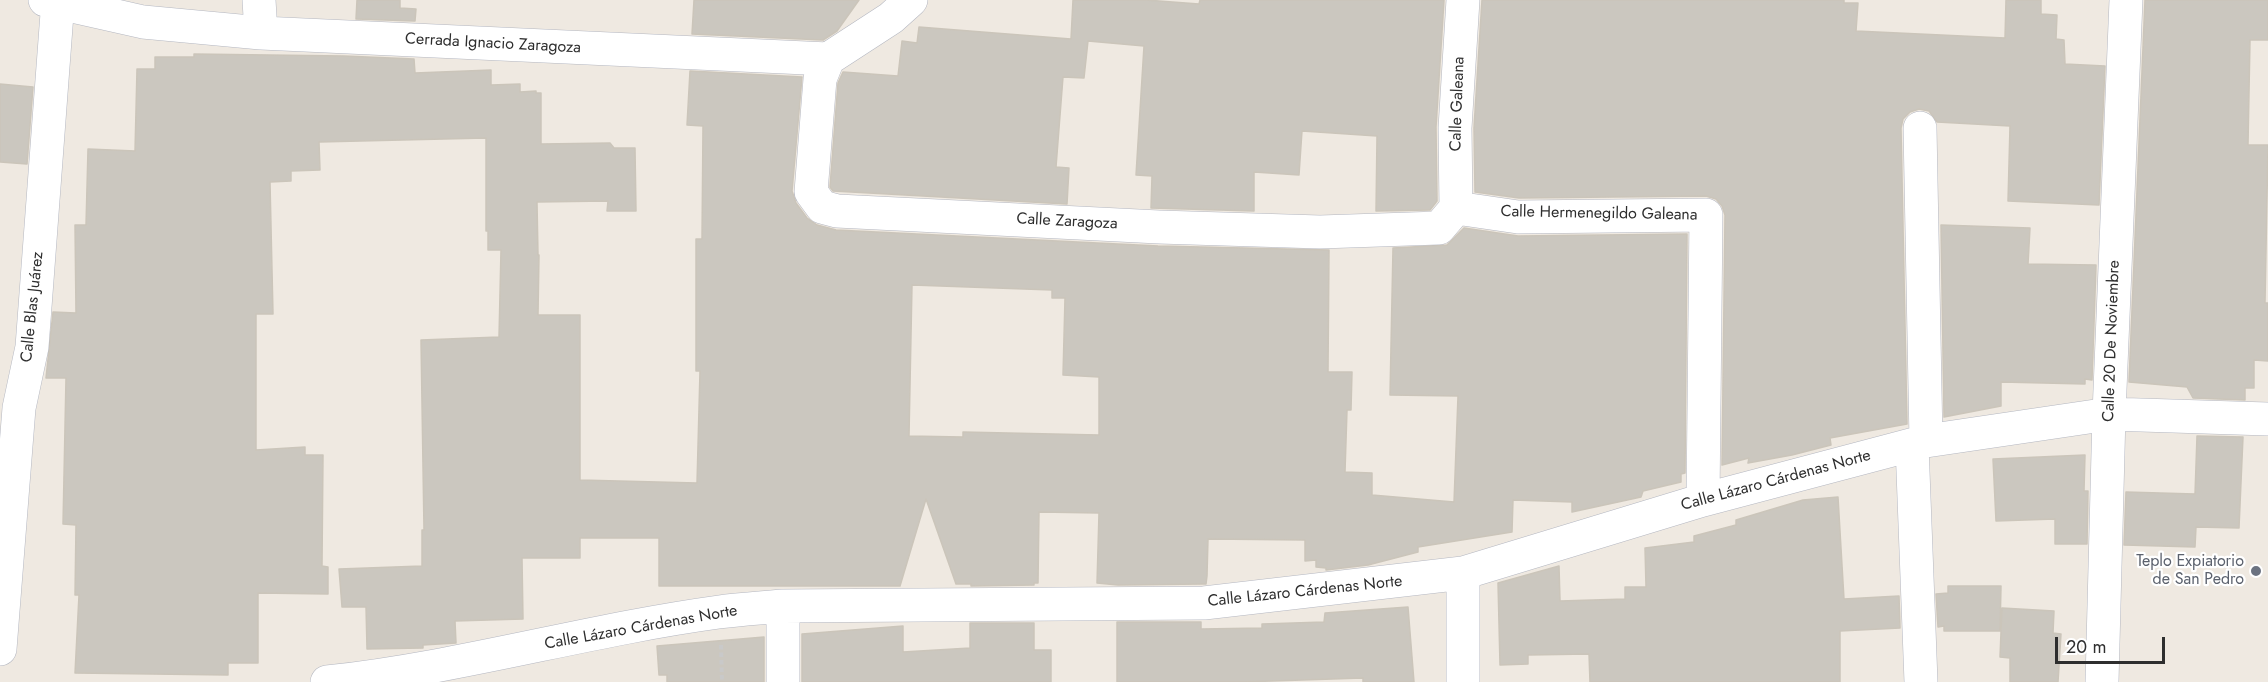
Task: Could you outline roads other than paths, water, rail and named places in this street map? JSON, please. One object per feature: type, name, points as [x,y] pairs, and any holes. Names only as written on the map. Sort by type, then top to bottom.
[{"type":"street","points":[[259,0],[261,33]]},
{"type":"street","points":[[828,59],[891,18],[911,0]]},
{"type":"street","name":"Calle Galeana","points":[[1455,208],[1455,128],[1463,0]]},
{"type":"street","name":"Calle 20 De Noviembre","points":[[2102,682],[2109,414],[2126,0]]},
{"type":"street","name":"Cerrada Ignacio Zaragoza","points":[[54,1],[143,22],[261,33],[828,59]]},
{"type":"street","name":"Calle Blas Juárez","points":[[1,629],[19,408],[32,347],[54,1]]},
{"type":"street","name":"Calle Zaragoza","points":[[828,59],[820,79],[811,192],[822,207],[837,211],[1159,227],[1320,232],[1439,228],[1455,208]]},
{"type":"street","points":[[1920,129],[1921,682]]},
{"type":"street","name":"Calle Hermenegildo Galeana","points":[[1455,208],[1518,217],[1706,215],[1703,500]]},
{"type":"street","name":"Calle Lázaro Cárdenas Norte","points":[[327,682],[490,657],[640,625],[720,612],[783,606],[1204,603],[1463,573],[1703,500],[1919,443],[2109,414],[2268,419]]},
{"type":"street","points":[[1463,573],[1463,682]]},
{"type":"street","points":[[783,606],[783,682]]},
{"type":"place","name":"Teplo Expiatorio de San Pedro","points":[[2256,571]]}]
